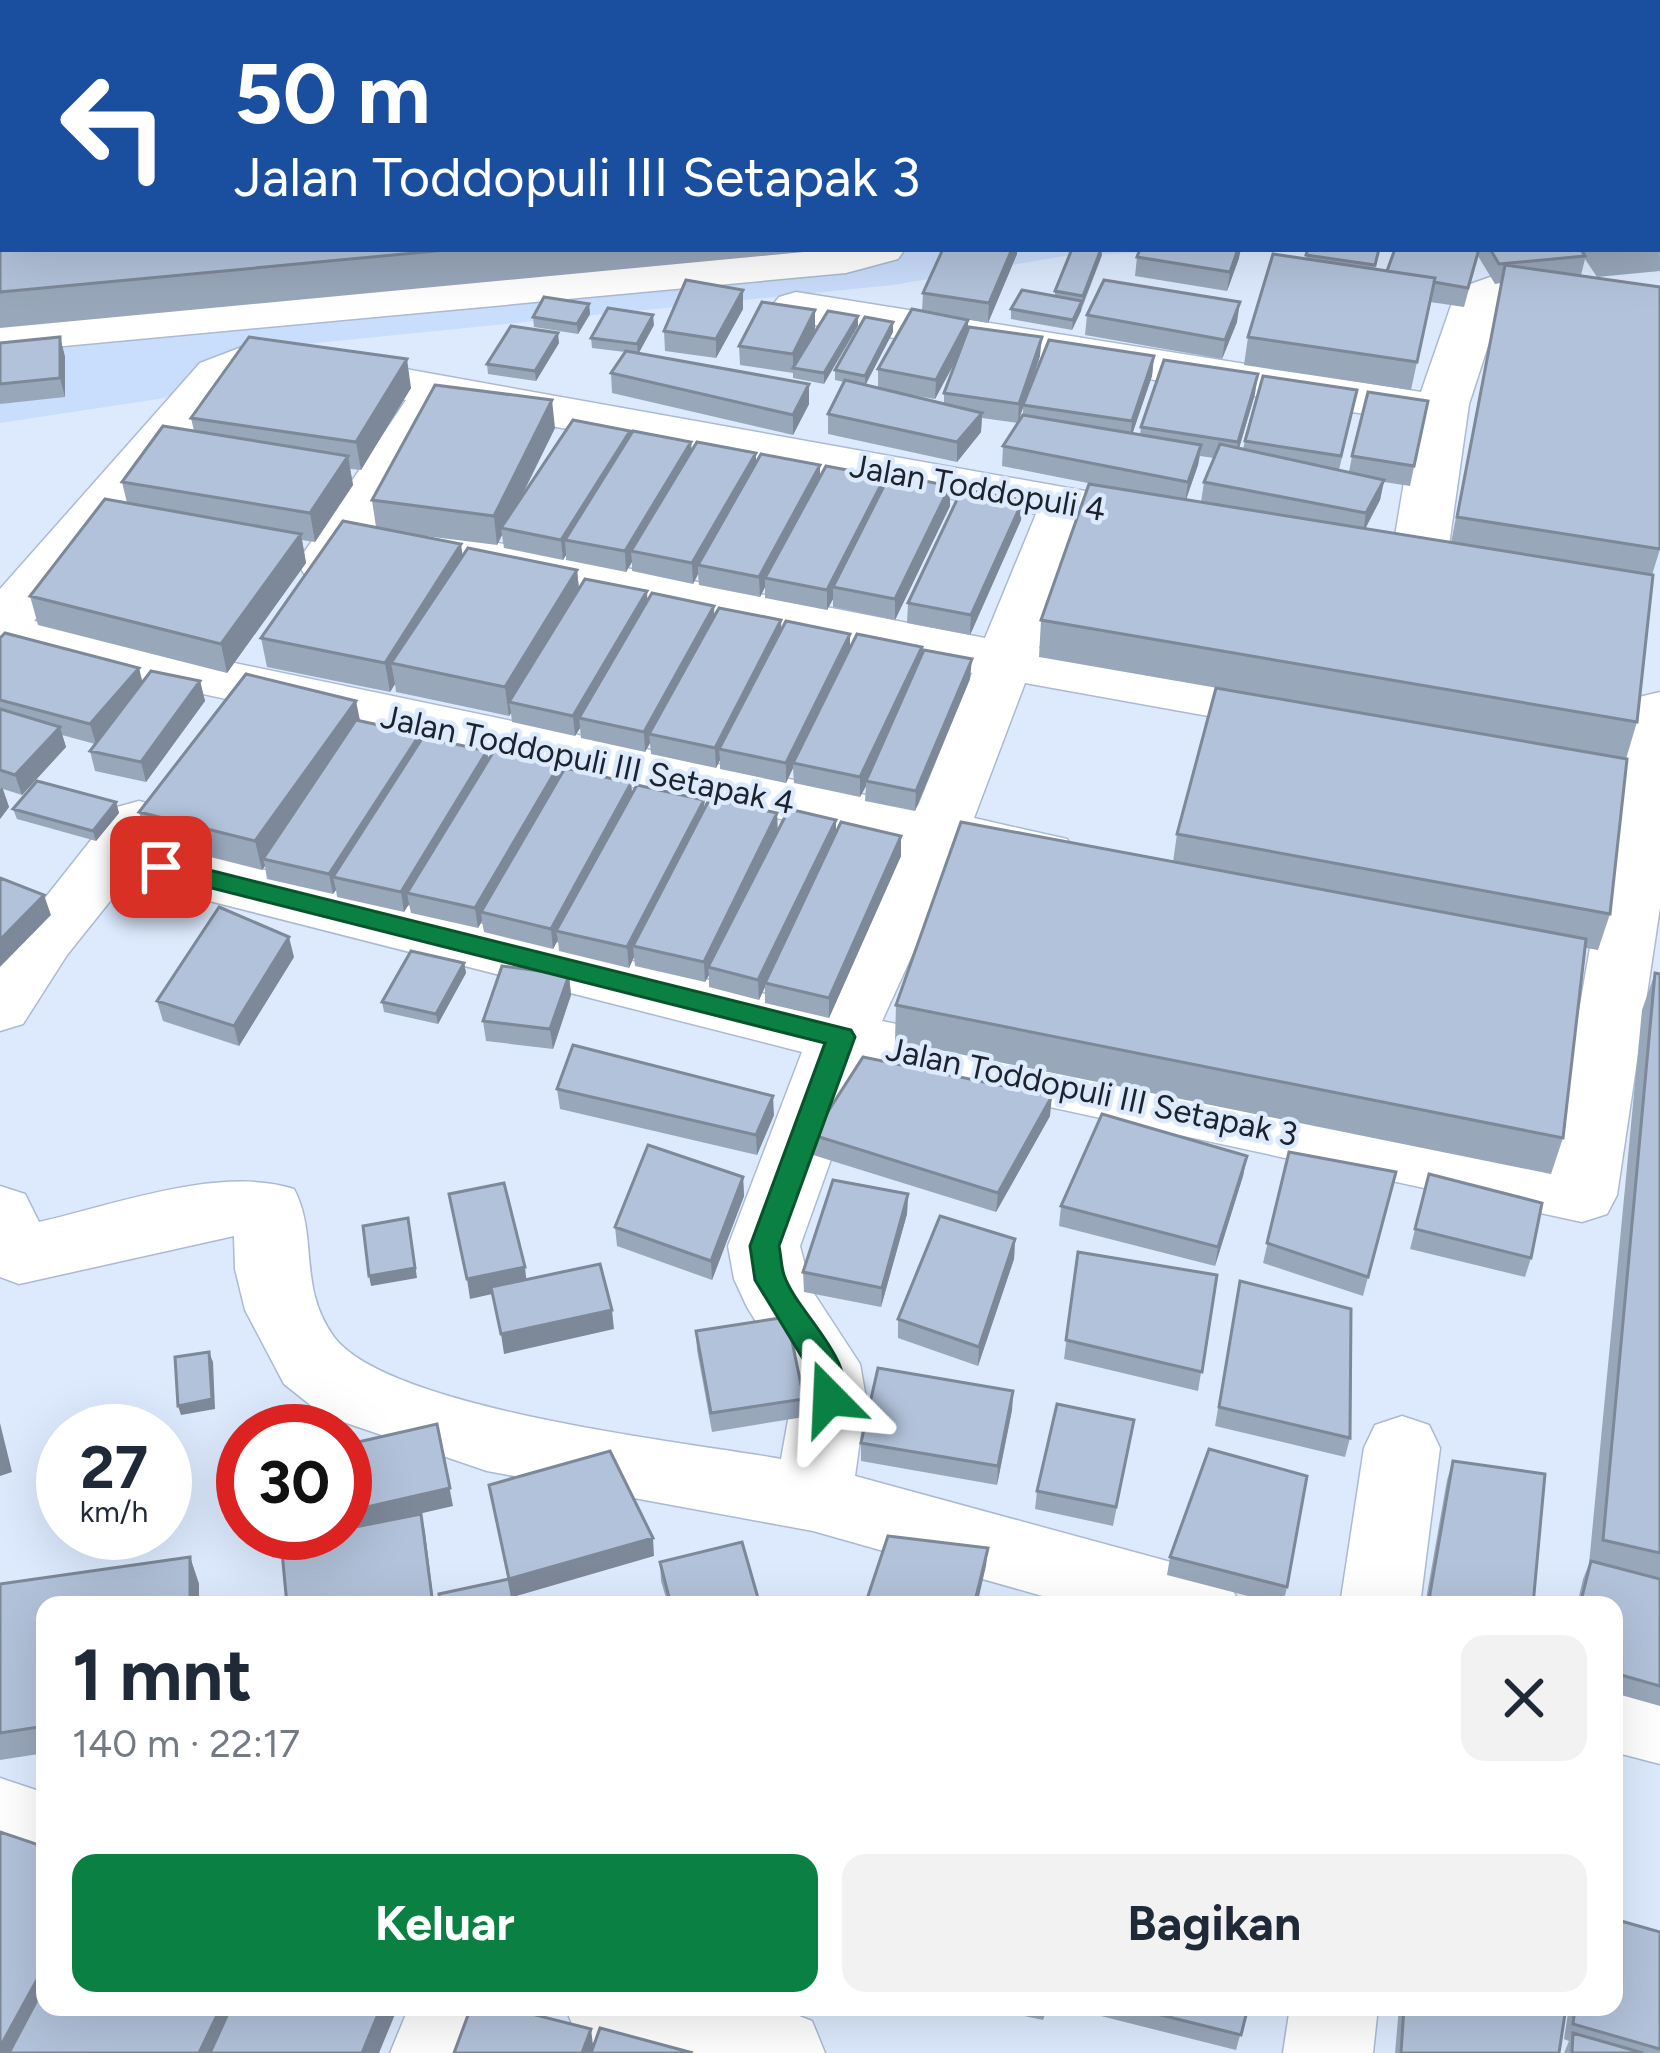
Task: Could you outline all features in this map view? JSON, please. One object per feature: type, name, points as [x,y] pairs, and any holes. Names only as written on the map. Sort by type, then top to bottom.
[{"type":"street","points":[[0,337],[846,259],[870,252]]},
{"type":"street","points":[[1568,296],[1660,283]]},
{"type":"street","points":[[1417,566],[1442,411],[1479,297],[1493,291],[1568,296],[1660,311]]},
{"type":"street","points":[[796,307],[1442,411]]},
{"type":"street","name":"Jalan Toddopuli 4","points":[[0,628],[218,374],[254,357],[1231,532]]},
{"type":"street","points":[[253,663],[348,530],[438,390]]},
{"type":"street","points":[[813,1498],[829,1398],[823,1364],[770,1280],[764,1246],[841,1037],[938,832],[1067,503]]},
{"type":"street","points":[[348,530],[1006,662],[1358,724]]},
{"type":"street","name":"Jalan Toddopuli III Setapak 4","points":[[0,628],[253,663],[938,832],[1096,865]]},
{"type":"street","points":[[1551,956],[1640,974],[1627,772],[1660,711]]},
{"type":"street","points":[[0,1007],[44,939],[116,855],[170,780]]},
{"type":"street","name":"Jalan Toddopuli III Setapak 3","points":[[116,855],[841,1037],[1582,1195],[1640,974]]},
{"type":"street","points":[[0,1214],[19,1255],[228,1208],[269,1209],[271,1269],[281,1310],[310,1362],[349,1393],[487,1439],[813,1498],[1167,1596]]},
{"type":"street","points":[[1381,1596],[1402,1448]]},
{"type":"street","points":[[1623,1716],[1660,1726]]},
{"type":"street","points":[[0,1818],[36,1830]]},
{"type":"street","points":[[435,2053],[449,2016]]},
{"type":"street","points":[[643,2016],[780,2053]]},
{"type":"street","points":[[1328,2053],[1333,2016]]},
{"type":"shaded area","points":[[0,252],[1154,252],[1064,256],[893,285],[246,350],[165,398],[0,423]]},
{"type":"building","points":[[0,252],[425,252],[0,292]]},
{"type":"building","points":[[942,252],[1011,252],[989,303],[923,293]]},
{"type":"building","points":[[1071,252],[1100,252],[1083,296],[1055,291]]},
{"type":"building","points":[[1139,252],[1237,252],[1230,272],[1137,257]]},
{"type":"building","points":[[1307,252],[1378,252],[1375,265]]},
{"type":"building","points":[[1394,252],[1478,252],[1468,288],[1387,271]]},
{"type":"building","points":[[1492,252],[1583,252],[1585,256],[1499,264]]},
{"type":"building","points":[[1273,254],[1435,278],[1417,362],[1248,337]]},
{"type":"building","points":[[1505,265],[1660,287],[1660,549],[1457,517]]},
{"type":"building","points":[[686,280],[743,290],[716,339],[664,331]]},
{"type":"building","points":[[1104,280],[1240,302],[1225,340],[1087,315]]},
{"type":"building","points":[[1022,290],[1082,301],[1073,320],[1011,309]]},
{"type":"building","points":[[544,297],[589,304],[577,324],[533,317]]},
{"type":"building","points":[[762,302],[815,310],[793,354],[739,346]]},
{"type":"building","points":[[608,308],[653,315],[637,344],[591,338]]},
{"type":"building","points":[[912,309],[968,320],[936,380],[878,369]]},
{"type":"building","points":[[828,311],[858,316],[824,373],[793,368]]},
{"type":"building","points":[[865,317],[893,322],[865,376],[835,370]]},
{"type":"building","points":[[511,326],[558,333],[535,371],[487,364]]},
{"type":"building","points":[[969,327],[1042,337],[1019,404],[944,393]]},
{"type":"building","points":[[60,337],[60,378],[0,384],[0,343]]},
{"type":"building","points":[[249,337],[407,359],[356,442],[191,418]]},
{"type":"building","points":[[1049,340],[1154,356],[1132,421],[1023,405]]},
{"type":"building","points":[[626,351],[809,384],[793,415],[611,373]]},
{"type":"building","points":[[1164,360],[1258,374],[1238,442],[1141,427]]},
{"type":"building","points":[[1263,376],[1357,390],[1341,456],[1245,441]]},
{"type":"building","points":[[845,380],[982,413],[957,442],[828,414]]},
{"type":"building","points":[[435,385],[552,400],[494,516],[372,500]]},
{"type":"building","points":[[1368,392],[1428,401],[1414,466],[1352,456]]},
{"type":"building","points":[[1023,415],[1201,445],[1188,482],[1003,446]]},
{"type":"building","points":[[573,420],[630,431],[561,540],[501,528]]},
{"type":"building","points":[[163,426],[348,456],[310,513],[122,482]]},
{"type":"building","points":[[633,431],[691,442],[625,551],[565,540]]},
{"type":"building","points":[[697,442],[756,453],[692,563],[631,551]]},
{"type":"building","points":[[1220,444],[1384,480],[1366,513],[1204,482]]},
{"type":"building","points":[[761,454],[820,465],[759,577],[698,565]]},
{"type":"building","points":[[826,466],[885,477],[827,590],[765,578]]},
{"type":"building","points":[[890,474],[950,486],[895,599],[833,587]]},
{"type":"building","points":[[1089,484],[1653,575],[1637,722],[1041,620]]},
{"type":"building","points":[[962,489],[1023,500],[971,615],[908,603]]},
{"type":"building","points":[[105,499],[301,534],[221,644],[30,596]]},
{"type":"building","points":[[343,521],[461,544],[385,663],[261,638]]},
{"type":"building","points":[[468,548],[577,570],[505,687],[391,663]]},
{"type":"building","points":[[585,579],[647,591],[573,716],[509,702]]},
{"type":"building","points":[[652,593],[714,606],[644,732],[579,718]]},
{"type":"building","points":[[719,608],[781,620],[715,748],[649,734]]},
{"type":"building","points":[[786,621],[850,634],[786,763],[719,749]]},
{"type":"building","points":[[5,633],[139,668],[90,724],[0,700],[0,638]]},
{"type":"building","points":[[857,634],[922,647],[860,777],[793,763]]},
{"type":"building","points":[[924,650],[972,659],[916,791],[866,781]]},
{"type":"building","points":[[151,671],[200,681],[141,762],[90,751]]},
{"type":"building","points":[[246,674],[356,701],[255,841],[139,812]]},
{"type":"building","points":[[1216,688],[1627,759],[1610,914],[1177,834]]},
{"type":"building","points":[[0,709],[60,727],[15,775],[0,770]]},
{"type":"building","points":[[356,720],[420,734],[329,874],[263,859]]},
{"type":"building","points":[[423,737],[487,751],[401,892],[333,877]]},
{"type":"building","points":[[494,751],[559,765],[475,908],[407,893]]},
{"type":"building","points":[[565,768],[631,783],[551,929],[481,912]]},
{"type":"building","points":[[37,781],[116,802],[93,831],[13,809]]},
{"type":"building","points":[[637,785],[704,800],[627,947],[556,931]]},
{"type":"building","points":[[710,798],[777,813],[704,962],[633,946]]},
{"type":"building","points":[[789,809],[836,820],[758,980],[708,967]]},
{"type":"building","points":[[841,822],[901,836],[829,998],[765,983]]},
{"type":"building","points":[[961,822],[1586,939],[1563,1138],[896,1005]]},
{"type":"building","points":[[0,878],[44,895],[0,940]]},
{"type":"building","points":[[219,907],[289,937],[234,1026],[157,1001]]},
{"type":"building","points":[[411,951],[464,963],[436,1014],[382,1002]]},
{"type":"building","points":[[502,966],[569,975],[550,1029],[483,1021]]},
{"type":"building","points":[[1655,973],[1660,974],[1660,1553],[1603,1540]]},
{"type":"building","points":[[573,1045],[773,1096],[756,1135],[557,1089]]},
{"type":"building","points":[[863,1057],[1052,1096],[998,1193],[813,1135]]},
{"type":"building","points":[[1102,1114],[1247,1156],[1218,1247],[1061,1206]]},
{"type":"building","points":[[648,1145],[743,1177],[711,1261],[615,1227]]},
{"type":"building","points":[[1289,1152],[1396,1172],[1368,1277],[1267,1243]]},
{"type":"building","points":[[1429,1174],[1542,1203],[1531,1258],[1415,1229]]},
{"type":"building","points":[[833,1180],[908,1194],[882,1288],[803,1272]]},
{"type":"building","points":[[504,1183],[525,1267],[467,1279],[449,1194]]},
{"type":"building","points":[[940,1216],[1015,1239],[979,1347],[898,1319]]},
{"type":"building","points":[[408,1218],[415,1268],[369,1276],[363,1226]]},
{"type":"building","points":[[1078,1252],[1217,1275],[1202,1372],[1066,1340]]},
{"type":"building","points":[[600,1264],[612,1310],[501,1334],[491,1287]]},
{"type":"building","points":[[1240,1281],[1351,1309],[1350,1438],[1219,1407]]},
{"type":"building","points":[[787,1317],[804,1399],[711,1413],[696,1331]]},
{"type":"building","points":[[209,1352],[212,1399],[178,1404],[175,1357]]},
{"type":"building","points":[[878,1368],[1013,1391],[998,1466],[861,1443]]},
{"type":"building","points":[[1057,1404],[1134,1420],[1116,1507],[1037,1491]]},
{"type":"building","points":[[437,1424],[450,1488],[372,1506],[372,1439]]},
{"type":"building","points":[[1209,1449],[1307,1476],[1287,1587],[1170,1557]]},
{"type":"building","points":[[610,1451],[653,1538],[509,1579],[489,1485]]},
{"type":"building","points":[[1453,1461],[1545,1474],[1534,1596],[1430,1596]]},
{"type":"building","points":[[421,1514],[432,1596],[286,1596],[283,1560],[372,1560],[372,1524]]},
{"type":"building","points":[[888,1536],[988,1548],[976,1596],[868,1596]]},
{"type":"building","points":[[742,1542],[757,1596],[669,1596],[660,1562]]},
{"type":"building","points":[[190,1560],[190,1596],[36,1596],[36,1727],[0,1733],[0,1584]]},
{"type":"building","points":[[1591,1561],[1660,1579],[1660,1686],[1623,1676],[1623,1596],[1582,1596]]},
{"type":"building","points":[[509,1579],[512,1596],[439,1596]]},
{"type":"building","points":[[0,1832],[36,1844],[36,1981],[0,2047]]},
{"type":"building","points":[[1623,1922],[1660,1932],[1660,2049],[1573,2024],[1574,2016],[1623,2016]]},
{"type":"building","points":[[36,2002],[36,2016],[217,2016],[199,2053],[9,2053]]},
{"type":"building","points":[[227,2016],[377,2016],[362,2053],[210,2053]]},
{"type":"building","points":[[468,2016],[540,2016],[591,2029],[582,2053],[454,2053]]},
{"type":"building","points":[[1165,2016],[1246,2016],[1241,2035]]},
{"type":"building","points":[[1403,2016],[1565,2016],[1559,2053],[1401,2053]]},
{"type":"building","points":[[600,2028],[693,2053],[591,2053]]},
{"type":"building","points":[[1573,2033],[1643,2053],[1572,2053]]},
{"type":"route","points":[[161,867],[841,1037],[764,1246],[770,1280],[783,1307],[823,1364],[829,1398]]}]
